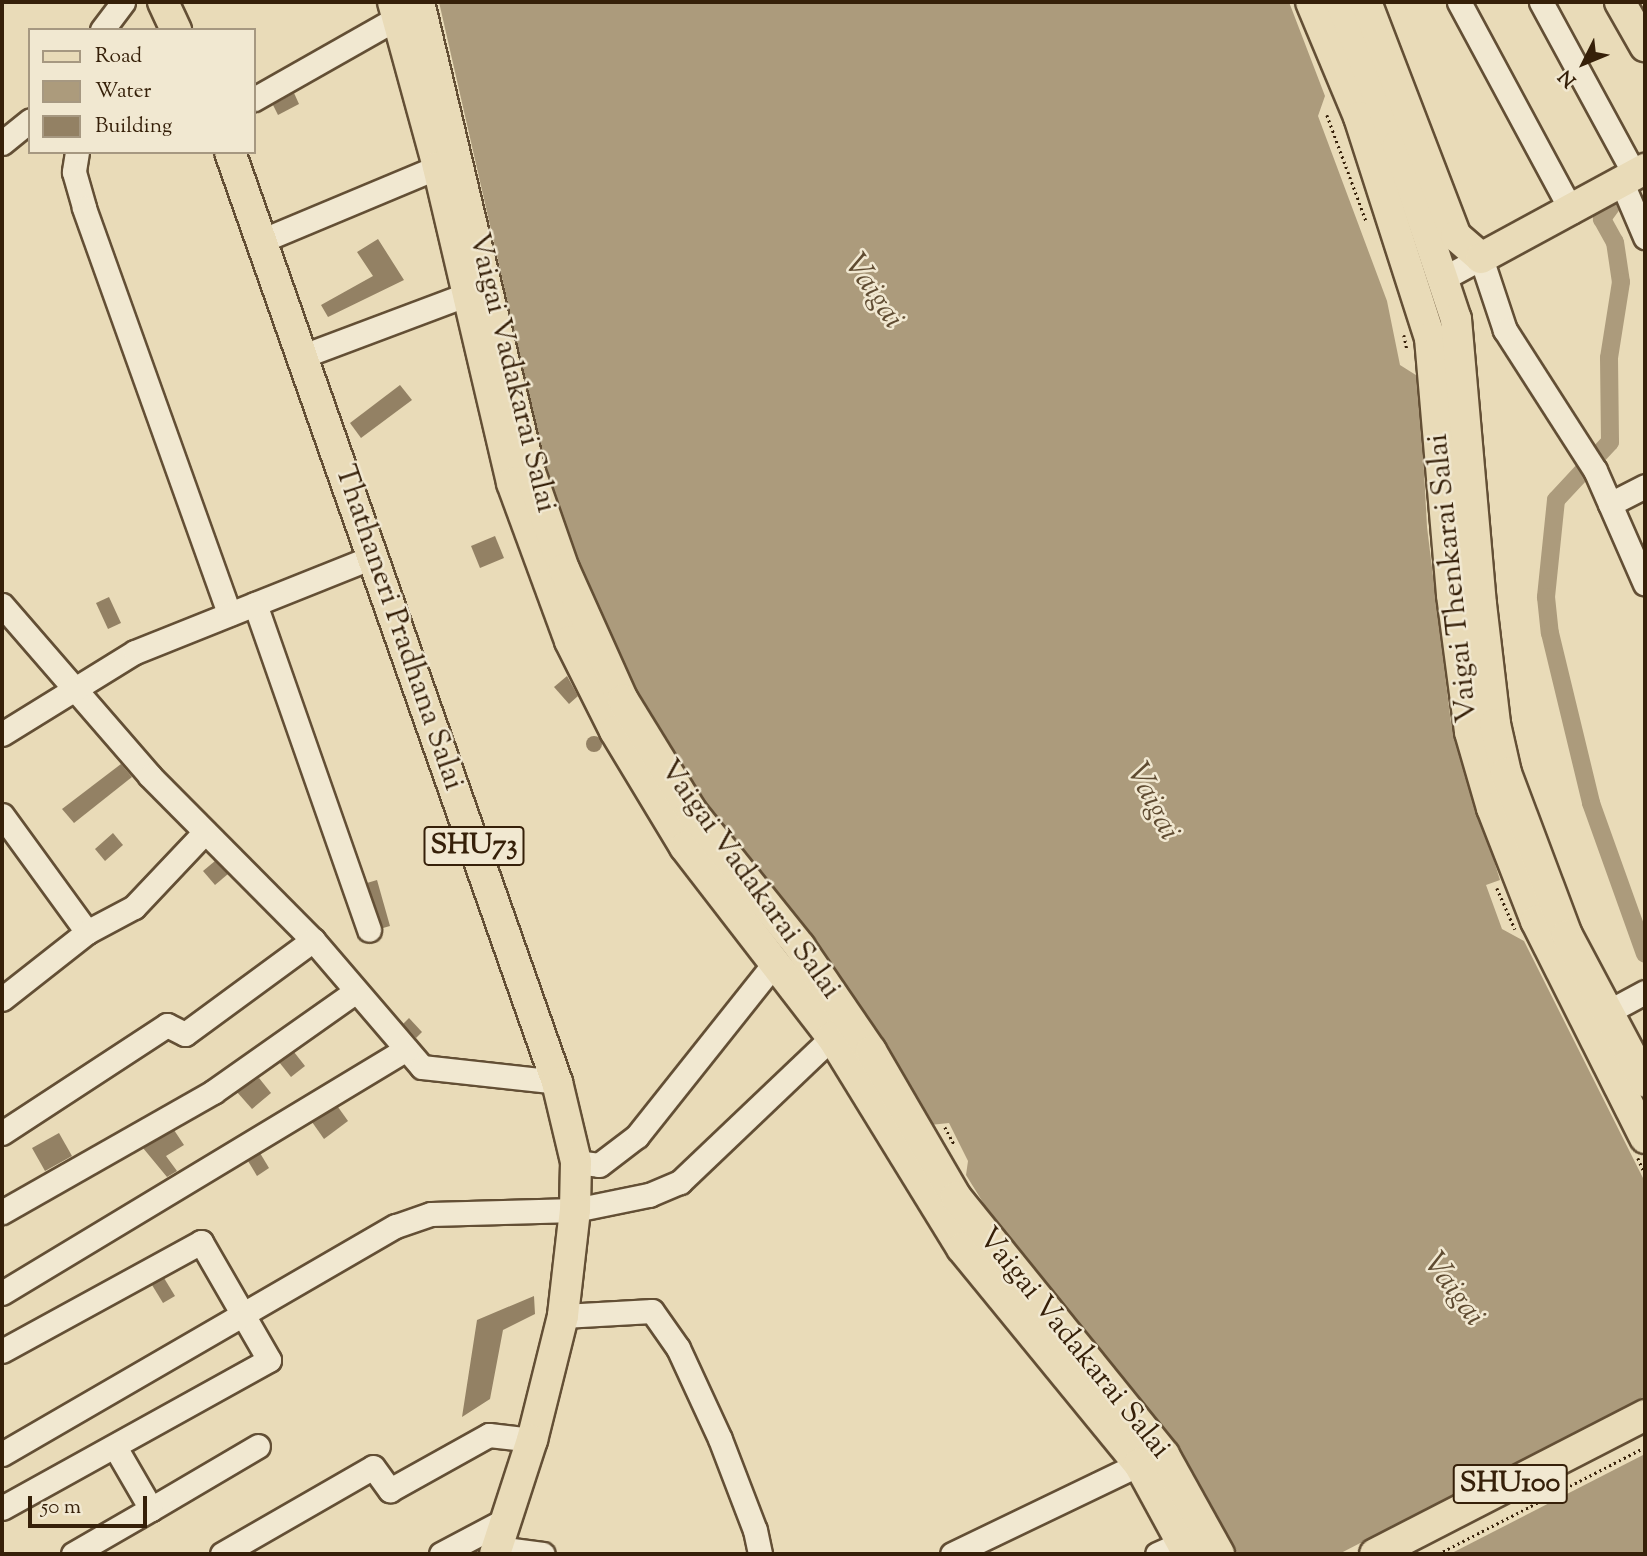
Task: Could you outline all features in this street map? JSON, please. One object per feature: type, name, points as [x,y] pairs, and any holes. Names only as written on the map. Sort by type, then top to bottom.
[{"type":"main road","points":[[163,2],[175,28]]},
{"type":"main road","name":"Vaigai Thenkarai Salai","points":[[1311,2],[1359,117],[1430,338],[1452,595],[1471,732],[1492,808],[1536,921],[1645,1139]]},
{"type":"main road","name":"Vaigai Thenkarai Salai","points":[[1341,2],[1398,145],[1456,319],[1468,419],[1472,518],[1494,724],[1506,773],[1567,935],[1606,1013],[1645,1082]]},
{"type":"main road","points":[[1366,2],[1455,236],[1481,258],[1631,182]]},
{"type":"main road","points":[[1620,2],[1645,46]]},
{"type":"main road","points":[[1638,2],[1645,14]]},
{"type":"main road","name":"Vaigai Vadakarai Salai","points":[[403,7],[512,483],[570,641],[615,731],[685,847],[735,916],[776,961],[832,1037],[914,1177],[962,1248],[1139,1464],[1176,1550]]},
{"type":"main road","name":"Vaigai Vadakarai Salai","points":[[403,7],[531,475],[564,569],[623,700],[692,812],[800,947],[872,1051],[956,1197],[1164,1455],[1219,1554]]},
{"type":"main road","name":"Thathaneri Pradhana Salai","points":[[231,154],[558,1082],[576,1162],[575,1210],[563,1316],[532,1440],[509,1518],[496,1551]]},
{"type":"main road","name":"SHU100","points":[[1375,1554],[1645,1415]]},
{"type":"main road","name":"SHU100","points":[[1419,1554],[1645,1437]]},
{"type":"street","points":[[104,28],[123,2]]},
{"type":"street","points":[[1459,2],[1572,212]]},
{"type":"street","points":[[1541,2],[1631,182],[1645,237]]},
{"type":"street","points":[[256,98],[403,7]]},
{"type":"street","points":[[2,143],[28,122]]},
{"type":"street","points":[[77,154],[74,172],[84,208],[229,614]]},
{"type":"street","points":[[261,241],[438,167]]},
{"type":"street","points":[[1442,279],[1481,258],[1505,330],[1589,462],[1645,584]]},
{"type":"street","points":[[303,356],[468,294]]},
{"type":"street","points":[[1610,504],[1645,486]]},
{"type":"street","points":[[2,734],[135,652],[373,557]]},
{"type":"street","points":[[2,587],[7,613],[73,689],[205,832],[313,940],[422,1066],[558,1082]]},
{"type":"street","points":[[256,604],[369,930]]},
{"type":"street","points":[[2,815],[87,932]]},
{"type":"street","points":[[2,999],[87,932],[134,907],[205,832]]},
{"type":"street","points":[[2,1133],[167,1025],[185,1034],[313,940]]},
{"type":"street","points":[[576,1162],[599,1165],[617,1155],[637,1136],[776,961]]},
{"type":"street","points":[[2,1212],[214,1092],[356,991]]},
{"type":"street","points":[[1606,1013],[1645,992]]},
{"type":"street","points":[[2,1454],[247,1316],[396,1226],[431,1214],[575,1210],[649,1195],[680,1182],[832,1037]]},
{"type":"street","points":[[2,1293],[406,1049]]},
{"type":"street","points":[[2,1351],[201,1242],[247,1316],[269,1360],[2,1508]]},
{"type":"street","points":[[563,1316],[652,1311],[678,1348],[720,1439],[755,1530],[760,1554]]},
{"type":"street","points":[[222,1554],[373,1467],[390,1490],[489,1435],[532,1440]]},
{"type":"street","points":[[73,1554],[258,1446]]},
{"type":"street","points":[[116,1447],[151,1509]]},
{"type":"street","points":[[952,1554],[1139,1464]]},
{"type":"street","points":[[441,1554],[509,1518]]},
{"type":"street","points":[[496,1551],[543,1554]]},
{"type":"path","points":[[1327,115],[1370,229]]},
{"type":"path","points":[[1403,333],[1409,359]]},
{"type":"path","points":[[1438,1554],[1645,1447]]},
{"type":"water","name":"Vaigai","points":[[439,2],[1289,2],[1325,96],[1318,116],[1387,301],[1400,365],[1419,377],[1427,527],[1451,723],[1500,880],[1486,885],[1502,929],[1524,941],[1645,1182],[1645,1554],[1233,1554],[997,1225],[966,1175],[968,1161],[949,1123],[930,1125],[893,1057],[812,942],[706,808],[629,683],[575,559],[548,479]]},
{"type":"pier","points":[[1645,1396],[1645,1454],[1450,1554],[1339,1554]]},
{"type":"building","points":[[294,93],[299,104],[278,115],[273,105]]},
{"type":"building","points":[[378,239],[404,280],[328,317],[321,305],[373,276],[357,252]]},
{"type":"building","points":[[400,385],[412,400],[361,438],[350,423]]},
{"type":"building","points":[[495,536],[504,558],[480,568],[471,546]]},
{"type":"building","points":[[109,597],[121,623],[108,629],[96,603]]},
{"type":"building","points":[[567,676],[578,696],[569,704],[554,687]]},
{"type":"building","points":[[594,736],[602,744],[594,752],[586,744]]},
{"type":"building","points":[[121,764],[132,777],[74,823],[62,809]]},
{"type":"building","points":[[113,833],[123,845],[105,861],[95,849]]},
{"type":"building","points":[[215,861],[228,874],[215,885],[203,871]]},
{"type":"building","points":[[377,880],[390,926],[383,928],[367,883]]},
{"type":"building","points":[[409,1018],[422,1032],[416,1038],[403,1024]]},
{"type":"building","points":[[294,1052],[305,1066],[291,1077],[279,1062]]},
{"type":"building","points":[[259,1078],[271,1093],[252,1109],[237,1092]]},
{"type":"building","points":[[338,1107],[348,1121],[324,1139],[312,1122]]},
{"type":"building","points":[[174,1130],[184,1145],[166,1156],[177,1171],[167,1177],[143,1148]]},
{"type":"building","points":[[59,1133],[72,1156],[45,1171],[32,1148]]},
{"type":"building","points":[[260,1153],[269,1168],[257,1176],[248,1161]]},
{"type":"building","points":[[164,1278],[175,1296],[163,1303],[152,1285]]},
{"type":"building","points":[[534,1296],[535,1314],[503,1330],[490,1399],[462,1417],[477,1320]]},
{"type":"waterway","points":[[1630,189],[1620,194],[1602,219],[1615,242],[1621,282],[1609,358],[1610,442],[1556,500],[1546,597],[1550,633],[1591,803],[1645,954]]}]
